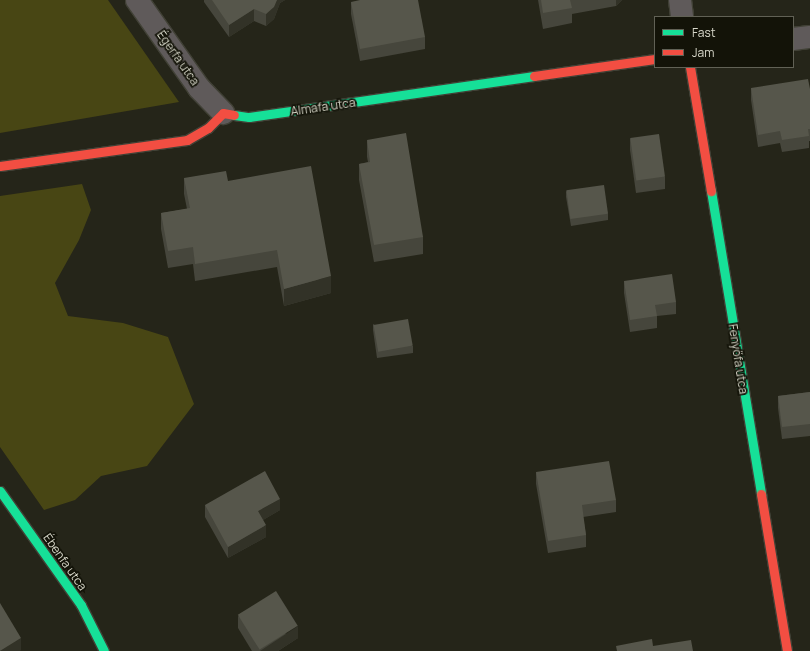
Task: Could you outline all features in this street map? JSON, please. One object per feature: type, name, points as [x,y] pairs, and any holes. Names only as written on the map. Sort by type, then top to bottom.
[{"type":"street","name":"Égerfa utca","points":[[137,0],[199,88],[223,113]]},
{"type":"street","points":[[680,0],[682,16]]},
{"type":"street","points":[[794,39],[810,37]]},
{"type":"street","name":"Almafa utca","points":[[223,113],[249,117],[654,59]]},
{"type":"street","name":"Fenyőfa utca","points":[[690,68],[786,651]]},
{"type":"street","points":[[0,166],[187,140],[208,128],[223,113]]},
{"type":"street","name":"Ébenfa utca","points":[[0,491],[81,605],[104,651]]},
{"type":"shaded area","points":[[0,0],[108,0],[179,102],[0,133]]},
{"type":"shaded area","points":[[82,184],[91,210],[79,240],[55,283],[68,316],[123,323],[168,337],[194,404],[147,466],[101,476],[75,500],[44,510],[0,447],[0,196]]},
{"type":"building","points":[[212,0],[277,0],[274,7],[266,14],[254,9],[229,25]]},
{"type":"building","points":[[360,0],[418,0],[425,37],[360,49],[351,2]]},
{"type":"building","points":[[541,0],[570,0],[572,8],[543,13]]},
{"type":"building","points":[[808,79],[810,89],[809,136],[782,140],[780,131],[758,135],[751,88]]},
{"type":"building","points":[[406,133],[423,237],[374,245],[359,164],[370,162],[367,140]]},
{"type":"building","points":[[659,134],[665,177],[636,181],[630,138]]},
{"type":"building","points":[[311,166],[331,276],[284,289],[277,250],[195,264],[193,247],[168,251],[161,213],[190,208],[184,178],[226,171],[228,181]]},
{"type":"building","points":[[604,185],[608,214],[570,219],[566,190]]},
{"type":"building","points":[[672,274],[676,302],[655,305],[657,316],[630,320],[624,281]]},
{"type":"building","points":[[408,319],[413,346],[378,352],[374,325]]},
{"type":"building","points":[[810,392],[810,424],[782,427],[778,396]]},
{"type":"building","points":[[609,461],[616,500],[582,505],[586,535],[548,541],[536,472]]},
{"type":"building","points":[[265,471],[280,499],[258,511],[266,525],[228,547],[205,505]]},
{"type":"building","points":[[276,591],[298,626],[260,650],[238,615]]},
{"type":"building","points":[[0,603],[21,638],[0,651]]},
{"type":"building","points":[[652,639],[653,646],[691,640],[693,651],[617,651],[616,646]]},
{"type":"traffic: fast","points":[[234,115],[249,117],[534,76]]},
{"type":"traffic: fast","points":[[711,191],[761,494]]},
{"type":"traffic: fast","points":[[0,491],[81,605],[104,651]]},
{"type":"traffic: jam","points":[[534,76],[654,59]]},
{"type":"traffic: jam","points":[[690,68],[711,191]]},
{"type":"traffic: jam","points":[[0,166],[187,140],[208,128],[223,113],[234,115]]},
{"type":"traffic: jam","points":[[761,494],[787,651]]}]
